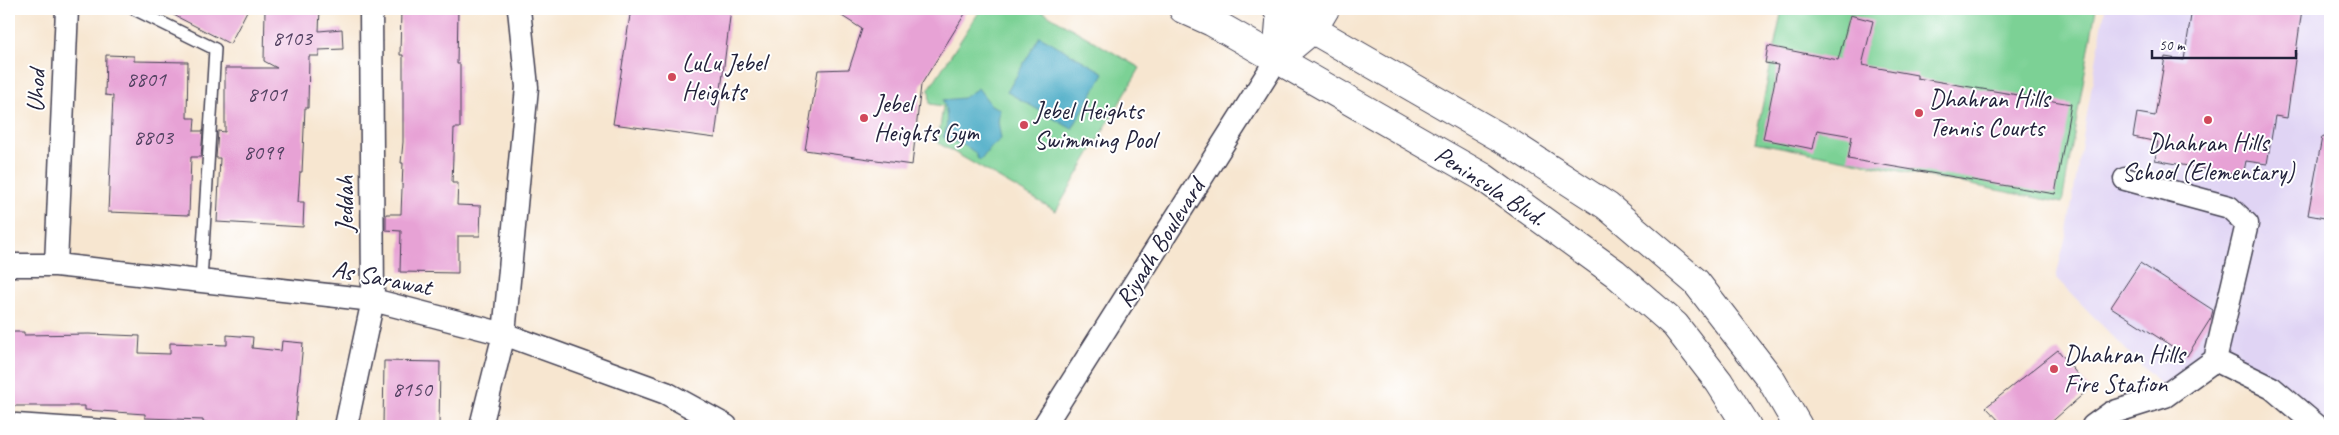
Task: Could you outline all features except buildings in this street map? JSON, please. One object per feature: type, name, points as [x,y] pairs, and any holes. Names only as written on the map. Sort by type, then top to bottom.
[{"type":"main road","name":"Peninsula Blvd.","points":[[1183,9],[1212,22],[1483,177],[1615,272],[1675,325],[1719,382],[1747,426]]},
{"type":"main road","name":"Peninsula Blvd.","points":[[1279,9],[1319,19],[1607,206],[1696,282],[1770,378],[1798,426]]},
{"type":"main road","name":"Riyadh Boulevard","points":[[1277,59],[1279,9]]},
{"type":"main road","name":"Riyadh Boulevard","points":[[1277,59],[1319,19]]},
{"type":"street","name":"Uhod","points":[[56,265],[67,9]]},
{"type":"street","name":"Jeddah","points":[[346,426],[373,300],[371,9]]},
{"type":"street","points":[[481,426],[504,334],[527,88],[519,9]]},
{"type":"street","name":"Riyadh Boulevard","points":[[1044,426],[1277,59]]},
{"type":"street","points":[[2093,426],[2111,413],[2166,396],[2215,360],[2247,224],[2229,207],[2125,179]]},
{"type":"street","name":"As Sarawat","points":[[9,265],[56,265],[373,300],[504,334],[666,393],[726,426]]},
{"type":"street","points":[[2215,360],[2272,388],[2317,426]]},
{"type":"lane","points":[[134,9],[215,49],[201,281]]},
{"type":"lane","points":[[9,419],[113,426]]},
{"type":"shaded area","name":"Dhahran Hills School (Elementary)","points":[[2105,9],[2330,9],[2330,426],[2313,426],[2224,364],[2172,397],[2056,278],[2067,231]]},
{"type":"green space","name":"Jebel Heights Swimming Pool","points":[[981,9],[1038,9],[1140,68],[1056,211],[938,143],[943,106],[930,104],[929,89]]},
{"type":"green space","name":"Dhahran Hills Tennis Courts","points":[[1782,9],[2096,9],[2062,203],[1755,142]]},
{"type":"water","name":"Jebel Heights Swimming Pool","points":[[1040,36],[1104,73],[1072,129],[1007,92]]},
{"type":"water","points":[[978,88],[991,105],[1000,109],[998,122],[1001,139],[990,148],[981,160],[968,147],[943,137],[947,119],[943,100],[963,98]]},
{"type":"place","name":"LuLu Jebel Heights","points":[[672,77]]},
{"type":"place","name":"Dhahran Hills Tennis Courts","points":[[1919,113]]},
{"type":"place","name":"Jebel Heights Gym","points":[[864,118]]},
{"type":"place","name":"Dhahran Hills School (Elementary)","points":[[2208,120]]},
{"type":"place","name":"Jebel Heights Swimming Pool","points":[[1024,125]]},
{"type":"place","name":"Dhahran Hills Fire Station","points":[[2054,369]]}]
